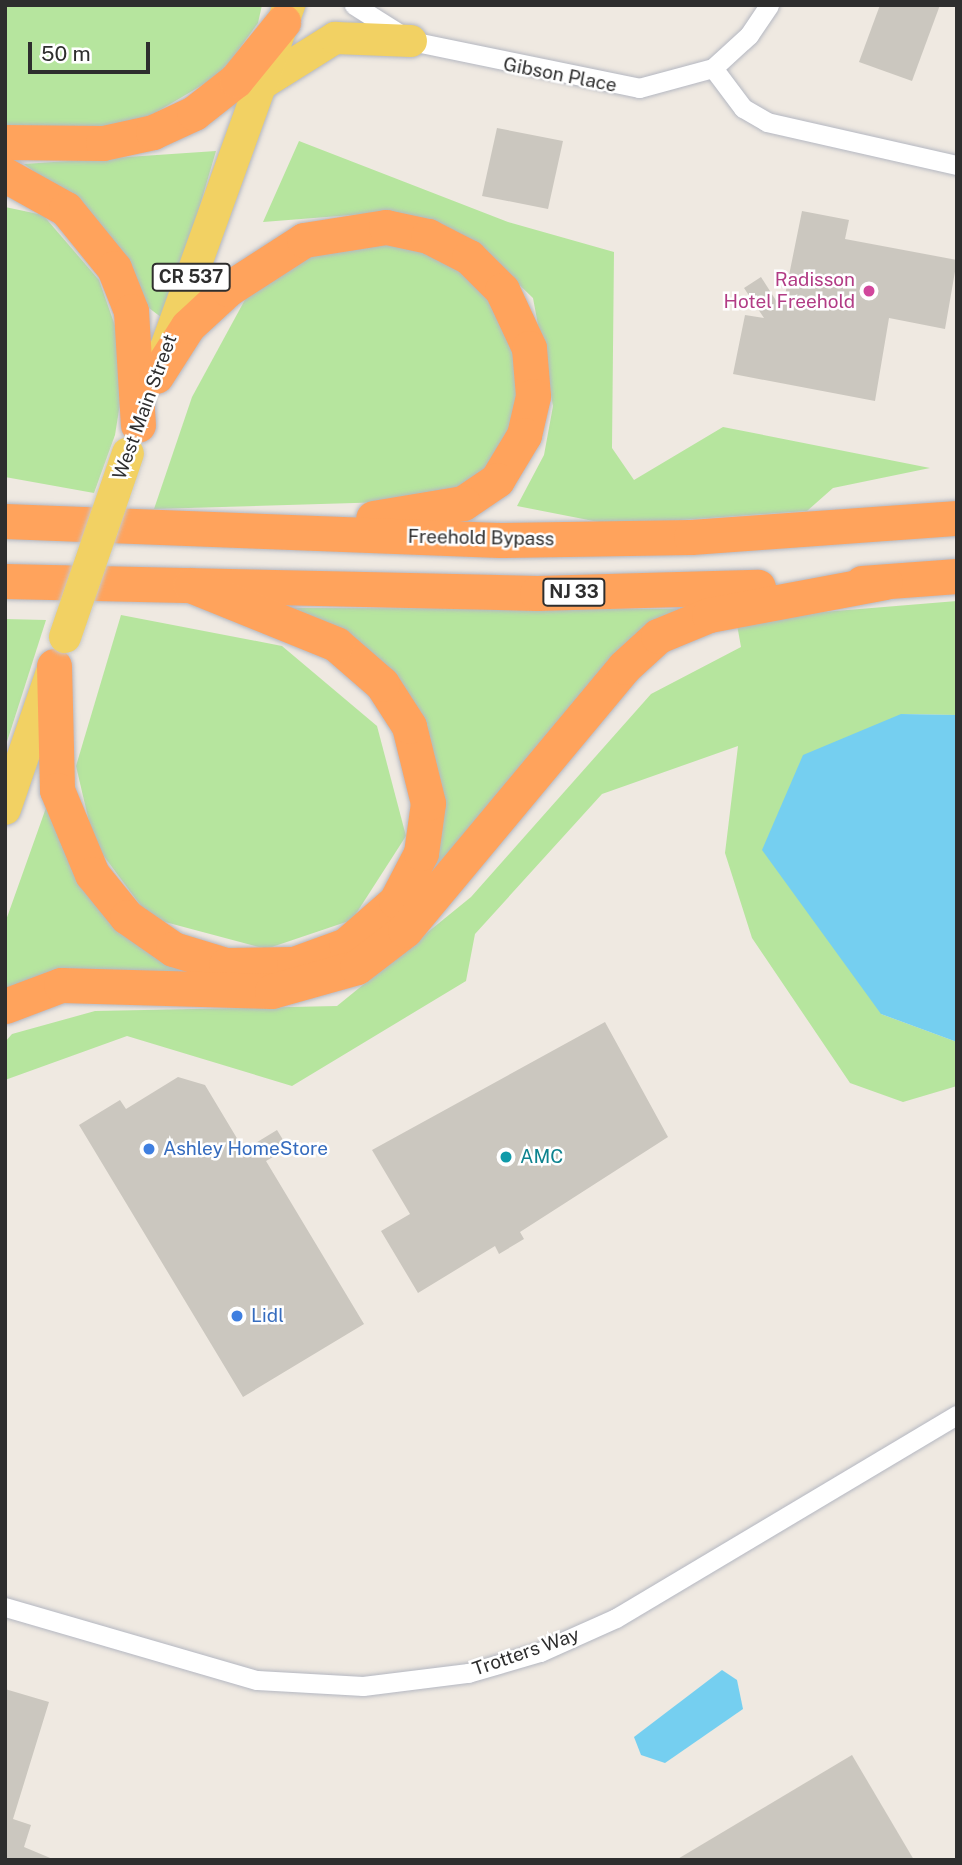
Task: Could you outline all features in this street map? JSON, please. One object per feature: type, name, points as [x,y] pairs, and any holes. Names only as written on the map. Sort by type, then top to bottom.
[{"type":"highway","points":[[5,142],[103,143],[153,132],[194,113],[236,80],[286,14]]},
{"type":"highway","points":[[5,175],[66,209],[114,268],[131,311],[133,439]]},
{"type":"highway","points":[[156,376],[188,326],[228,289],[271,256],[326,233],[386,227],[428,236],[469,257],[502,290],[529,348],[533,396],[524,435],[497,480],[447,510],[275,531]]},
{"type":"highway","name":"Freehold Bypass","points":[[5,521],[598,539],[957,518]]},
{"type":"highway","name":"NJ 33","points":[[5,581],[537,593],[885,582],[957,576]]},
{"type":"highway","points":[[5,1006],[61,985],[272,991],[357,967],[405,930],[624,667],[659,636],[709,615],[885,582]]},
{"type":"highway","points":[[60,652],[57,790],[92,874],[127,918],[173,949],[226,965],[294,964],[346,945],[396,901],[421,853],[428,803],[409,726],[382,684],[336,644],[190,585]]},
{"type":"main road","name":"West Main Street","points":[[5,809],[133,439],[286,14]]},
{"type":"main road","points":[[260,85],[335,38],[411,41]]},
{"type":"street","name":"Gibson Place","points":[[354,5],[411,41],[622,87],[667,84],[713,68]]},
{"type":"street","points":[[769,5],[741,45],[713,68],[743,108],[767,122],[957,165]]},
{"type":"street","name":"Trotters Way","points":[[5,1607],[257,1679],[363,1686],[468,1673],[541,1652],[616,1618],[957,1415]]},
{"type":"green space","points":[[5,5],[262,5],[258,23],[221,74],[133,126],[5,129]]},
{"type":"green space","points":[[299,141],[508,222],[614,252],[612,448],[634,480],[723,427],[930,468],[833,488],[807,511],[614,525],[517,506],[544,455],[553,406],[533,298],[484,251],[390,212],[263,222]]},
{"type":"green space","points":[[216,151],[166,321],[149,308],[90,214],[24,164]]},
{"type":"green space","points":[[5,207],[43,215],[99,280],[127,360],[115,435],[94,493],[5,477]]},
{"type":"green space","points":[[370,237],[450,259],[499,302],[525,375],[510,447],[487,477],[421,501],[154,509],[192,397],[247,296],[318,249]]},
{"type":"green space","points":[[957,601],[957,715],[901,714],[881,1014],[957,1042],[957,1086],[903,1102],[850,1083],[752,938],[725,853],[738,746],[602,794],[475,934],[466,981],[292,1086],[127,1036],[5,1080],[5,1042],[12,1034],[95,1011],[337,1006],[471,897],[651,694],[741,647],[736,619]]},
{"type":"green space","points":[[289,608],[702,609],[401,918],[430,867],[413,707]]},
{"type":"green space","points":[[121,615],[282,646],[377,726],[406,836],[352,920],[266,949],[150,918],[94,843],[76,766]]},
{"type":"green space","points":[[5,619],[46,620],[5,748]]},
{"type":"green space","points":[[52,791],[75,872],[222,979],[5,998],[5,923]]},
{"type":"water","points":[[901,714],[957,715],[957,1042],[881,1014],[762,850],[803,755]]},
{"type":"water","points":[[722,1670],[737,1680],[743,1709],[665,1763],[641,1755],[634,1737]]},
{"type":"building","points":[[880,5],[940,5],[912,81],[859,62]]},
{"type":"building","points":[[497,128],[563,141],[548,209],[482,196]]},
{"type":"building","name":"Radisson Hotel Freehold","points":[[802,211],[849,220],[845,239],[957,260],[945,329],[889,318],[875,401],[733,374],[745,315],[764,318],[744,288],[761,277],[782,310]]},
{"type":"building","name":"AMC","points":[[605,1022],[668,1137],[520,1232],[524,1239],[499,1254],[495,1246],[418,1293],[381,1231],[410,1214],[372,1150]]},
{"type":"building","points":[[178,1077],[205,1085],[244,1150],[277,1130],[288,1148],[266,1161],[364,1324],[243,1397],[79,1125],[120,1100],[126,1109]]},
{"type":"building","points":[[5,1689],[49,1702],[13,1819],[31,1825],[24,1847],[55,1860],[5,1860]]},
{"type":"building","points":[[852,1755],[914,1860],[676,1860]]},
{"type":"place","name":"Radisson Hotel Freehold","points":[[869,291]]},
{"type":"place","name":"Ashley HomeStore","points":[[149,1149]]},
{"type":"place","name":"AMC","points":[[506,1157]]},
{"type":"place","name":"Lidl","points":[[237,1316]]}]
